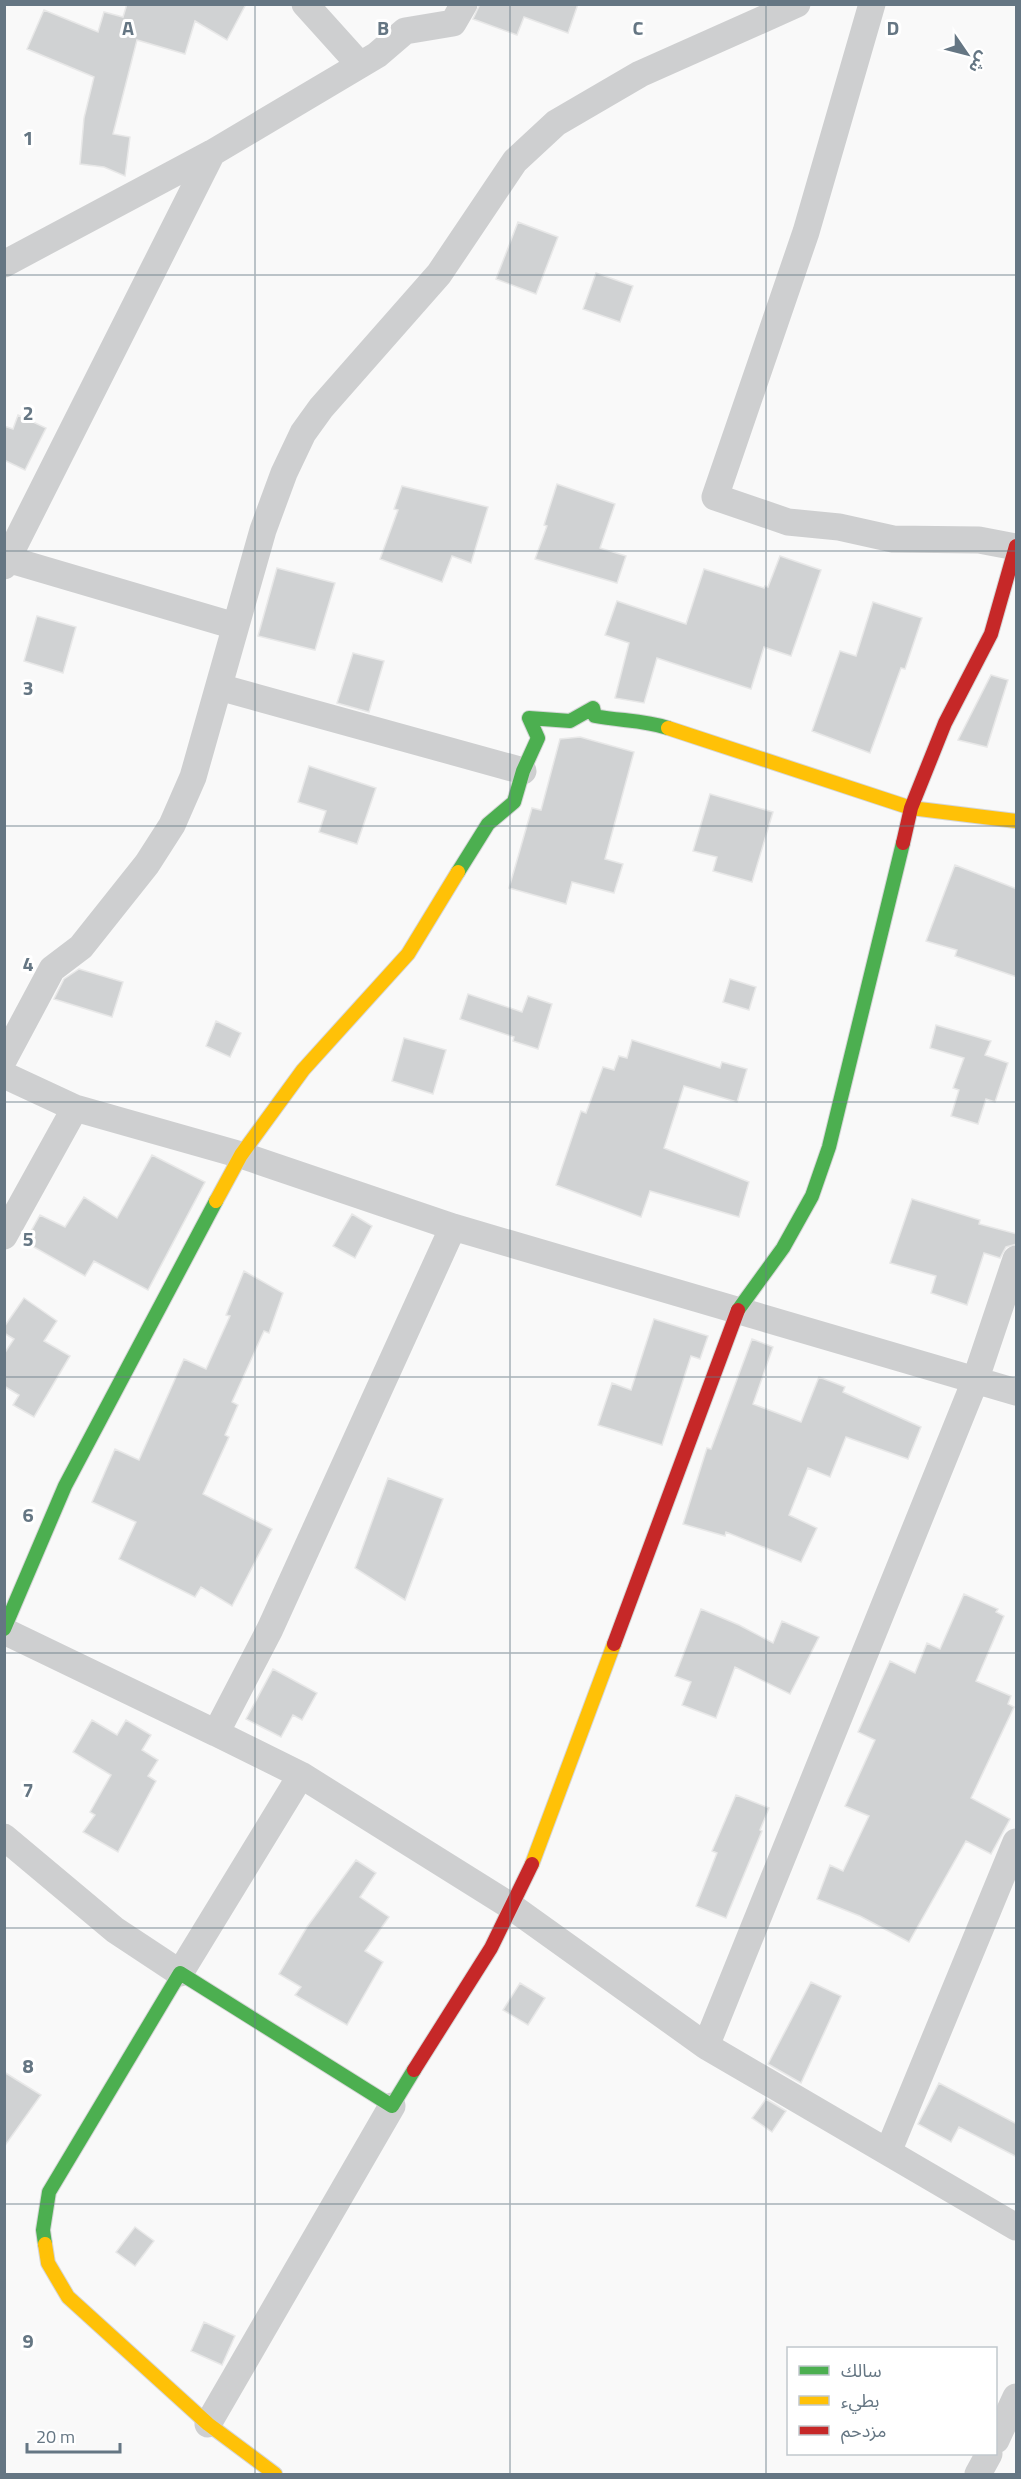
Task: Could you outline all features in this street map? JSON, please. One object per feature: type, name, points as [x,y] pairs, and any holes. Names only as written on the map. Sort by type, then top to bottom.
[{"type":"street","points":[[305,4],[360,65]]},
{"type":"street","points":[[4,264],[212,153],[377,55],[405,31],[453,23],[464,4]]},
{"type":"street","points":[[4,1059],[52,969],[81,947],[147,864],[172,825],[193,777],[263,530],[284,473],[303,433],[339,387],[439,274],[515,161],[556,123],[640,74],[797,4]]},
{"type":"street","points":[[208,2424],[392,2106],[490,1948],[529,1871],[738,1310],[783,1248],[812,1196],[830,1147],[911,808],[945,723],[991,634],[1016,546],[980,540],[893,539],[839,527],[788,522],[715,497],[806,232],[872,4]]},
{"type":"street","points":[[212,153],[6,561],[235,626]]},
{"type":"street","points":[[219,687],[523,771]]},
{"type":"street","points":[[1017,821],[911,808],[649,722],[625,722],[595,717],[593,708],[570,720],[529,718],[538,738],[523,771],[514,802],[489,824],[408,954],[303,1070],[241,1155],[65,1486],[4,1630],[301,1775],[512,1907],[706,2046],[1017,2227]]},
{"type":"street","points":[[4,1075],[75,1108],[241,1155],[453,1227],[975,1382],[1017,1392]]},
{"type":"street","points":[[4,1236],[75,1108]]},
{"type":"street","points":[[216,1733],[270,1629],[453,1227]]},
{"type":"street","points":[[706,2046],[975,1382],[1017,1259]]},
{"type":"street","points":[[275,2475],[208,2424],[68,2297],[48,2263],[44,2230],[50,2192],[301,1775]]},
{"type":"street","points":[[4,1838],[114,1930],[392,2106]]},
{"type":"street","points":[[888,2152],[1017,1842]]},
{"type":"street","points":[[997,2438],[1017,2397]]},
{"type":"street","points":[[978,2475],[988,2455]]},
{"type":"building","points":[[127,4],[246,4],[227,40],[195,21],[185,54],[137,40],[113,134],[130,137],[125,176],[104,167],[80,164],[84,118],[94,77],[27,49],[44,10],[98,32],[104,12],[123,17]]},
{"type":"building","points":[[480,4],[578,4],[568,33],[524,17],[517,35],[473,19]]},
{"type":"building","points":[[518,222],[558,237],[536,294],[496,279]]},
{"type":"building","points":[[596,273],[633,286],[620,322],[583,309]]},
{"type":"building","points":[[18,415],[46,428],[25,470],[4,460],[4,426],[13,429]]},
{"type":"building","points":[[557,484],[615,504],[600,548],[626,556],[617,583],[535,559],[547,526],[544,525]]},
{"type":"building","points":[[402,486],[488,507],[471,563],[452,556],[442,582],[380,559],[398,510],[394,509]]},
{"type":"building","points":[[780,556],[821,570],[791,656],[764,647],[751,689],[657,658],[644,703],[615,698],[629,643],[605,635],[617,601],[686,624],[704,569],[764,588],[768,587]]},
{"type":"building","points":[[277,568],[335,583],[315,650],[258,636]]},
{"type":"building","points":[[873,602],[922,618],[905,669],[901,668],[870,753],[812,731],[840,651],[856,656]]},
{"type":"building","points":[[37,616],[76,627],[63,673],[24,661]]},
{"type":"building","points":[[353,653],[384,661],[369,712],[337,703]]},
{"type":"building","points":[[991,675],[1008,680],[987,747],[958,740]]},
{"type":"building","points":[[580,737],[634,752],[605,859],[623,864],[614,893],[572,882],[566,904],[509,888],[532,808],[541,810],[560,739]]},
{"type":"building","points":[[309,766],[376,788],[357,844],[319,832],[326,811],[298,802]]},
{"type":"building","points":[[710,794],[773,812],[752,882],[713,871],[717,857],[693,851]]},
{"type":"building","points":[[955,865],[1017,889],[1017,977],[955,956],[957,950],[926,941]]},
{"type":"building","points":[[79,969],[123,982],[112,1017],[54,999],[64,979]]},
{"type":"building","points":[[730,979],[756,987],[749,1010],[723,1002]]},
{"type":"building","points":[[468,994],[522,1012],[528,996],[552,1004],[538,1049],[513,1041],[514,1037],[460,1019]]},
{"type":"building","points":[[216,1021],[241,1033],[230,1057],[206,1046]]},
{"type":"building","points":[[936,1025],[991,1041],[985,1055],[1008,1063],[995,1102],[986,1099],[978,1124],[951,1116],[959,1090],[953,1088],[964,1058],[930,1048]]},
{"type":"building","points":[[404,1038],[446,1050],[433,1094],[392,1081]]},
{"type":"building","points":[[632,1040],[720,1068],[722,1062],[747,1069],[737,1102],[684,1086],[664,1148],[749,1182],[739,1217],[650,1191],[641,1217],[556,1185],[581,1111],[586,1113],[603,1067],[614,1070],[619,1056],[627,1058]]},
{"type":"building","points":[[152,1155],[205,1182],[148,1290],[94,1261],[85,1276],[25,1242],[40,1215],[65,1227],[84,1197],[117,1218]]},
{"type":"building","points":[[912,1199],[980,1220],[979,1224],[1017,1234],[1017,1244],[1006,1247],[1000,1258],[984,1253],[967,1305],[931,1293],[936,1276],[890,1263]]},
{"type":"building","points":[[352,1214],[372,1226],[355,1258],[333,1246]]},
{"type":"building","points":[[244,1271],[283,1293],[269,1333],[264,1331],[232,1402],[238,1405],[225,1435],[229,1437],[203,1494],[272,1529],[232,1606],[201,1587],[195,1597],[119,1559],[136,1522],[92,1502],[115,1449],[139,1460],[184,1359],[206,1369],[230,1316],[226,1315]]},
{"type":"building","points":[[24,1298],[57,1321],[44,1341],[70,1356],[34,1417],[13,1405],[19,1395],[4,1386],[4,1354],[14,1339],[4,1333],[4,1327]]},
{"type":"building","points":[[654,1319],[708,1336],[700,1359],[691,1356],[662,1445],[598,1425],[612,1383],[631,1390]]},
{"type":"building","points":[[752,1339],[773,1347],[753,1404],[801,1422],[819,1377],[845,1387],[843,1392],[921,1427],[908,1459],[846,1437],[830,1477],[808,1468],[789,1515],[817,1528],[801,1562],[726,1532],[725,1536],[683,1524],[707,1448],[711,1449]]},
{"type":"building","points":[[388,1478],[443,1499],[405,1600],[355,1568]]},
{"type":"building","points":[[964,1594],[998,1609],[996,1612],[1004,1616],[976,1681],[1011,1696],[1008,1704],[1014,1707],[971,1798],[1010,1819],[991,1854],[966,1841],[909,1942],[860,1916],[817,1899],[830,1865],[843,1871],[869,1816],[845,1806],[875,1740],[858,1732],[890,1661],[915,1673],[927,1643],[940,1649]]},
{"type":"building","points":[[701,1609],[773,1643],[782,1621],[819,1637],[790,1694],[735,1667],[716,1718],[682,1705],[691,1682],[675,1676]]},
{"type":"building","points":[[273,1669],[317,1693],[302,1720],[293,1715],[281,1737],[246,1719]]},
{"type":"building","points":[[92,1720],[117,1735],[126,1720],[151,1735],[142,1750],[158,1760],[148,1776],[156,1781],[118,1852],[83,1832],[95,1815],[90,1812],[111,1775],[73,1752]]},
{"type":"building","points":[[736,1795],[769,1808],[760,1830],[762,1831],[726,1918],[696,1906],[717,1853],[712,1851]]},
{"type":"building","points":[[356,1860],[376,1873],[360,1897],[389,1917],[365,1951],[383,1962],[347,2025],[295,1995],[301,1987],[279,1974],[307,1927]]},
{"type":"building","points":[[811,1982],[841,1996],[801,2083],[768,2064]]},
{"type":"building","points":[[520,1983],[545,1998],[528,2025],[503,2010]]},
{"type":"building","points":[[4,2072],[41,2095],[4,2147]]},
{"type":"building","points":[[939,2083],[1017,2124],[1017,2157],[959,2127],[951,2142],[918,2124]]},
{"type":"building","points":[[766,2099],[786,2111],[772,2132],[752,2118]]},
{"type":"building","points":[[135,2227],[154,2241],[135,2266],[116,2252]]},
{"type":"building","points":[[204,2322],[235,2336],[222,2365],[191,2351]]},
{"type":"traffic: fast","points":[[458,872],[488,824],[514,802],[523,771],[538,738],[529,718],[570,721],[593,708],[595,716],[650,723],[668,728]]},
{"type":"traffic: fast","points":[[738,1310],[783,1248],[812,1196],[829,1147],[903,843]]},
{"type":"traffic: fast","points":[[4,1629],[65,1486],[216,1201]]},
{"type":"traffic: fast","points":[[45,2244],[43,2230],[49,2192],[180,1973],[392,2106],[414,2070]]},
{"type":"traffic: slow","points":[[668,728],[911,808],[1016,821]]},
{"type":"traffic: slow","points":[[216,1201],[241,1155],[303,1070],[408,954],[458,872]]},
{"type":"traffic: slow","points":[[532,1864],[614,1644]]},
{"type":"traffic: slow","points":[[45,2244],[48,2263],[68,2297],[208,2424],[275,2474]]},
{"type":"traffic: jam","points":[[903,843],[911,808],[945,723],[991,634],[1016,546]]},
{"type":"traffic: jam","points":[[614,1644],[738,1310]]},
{"type":"traffic: jam","points":[[414,2070],[491,1948],[532,1864]]}]
